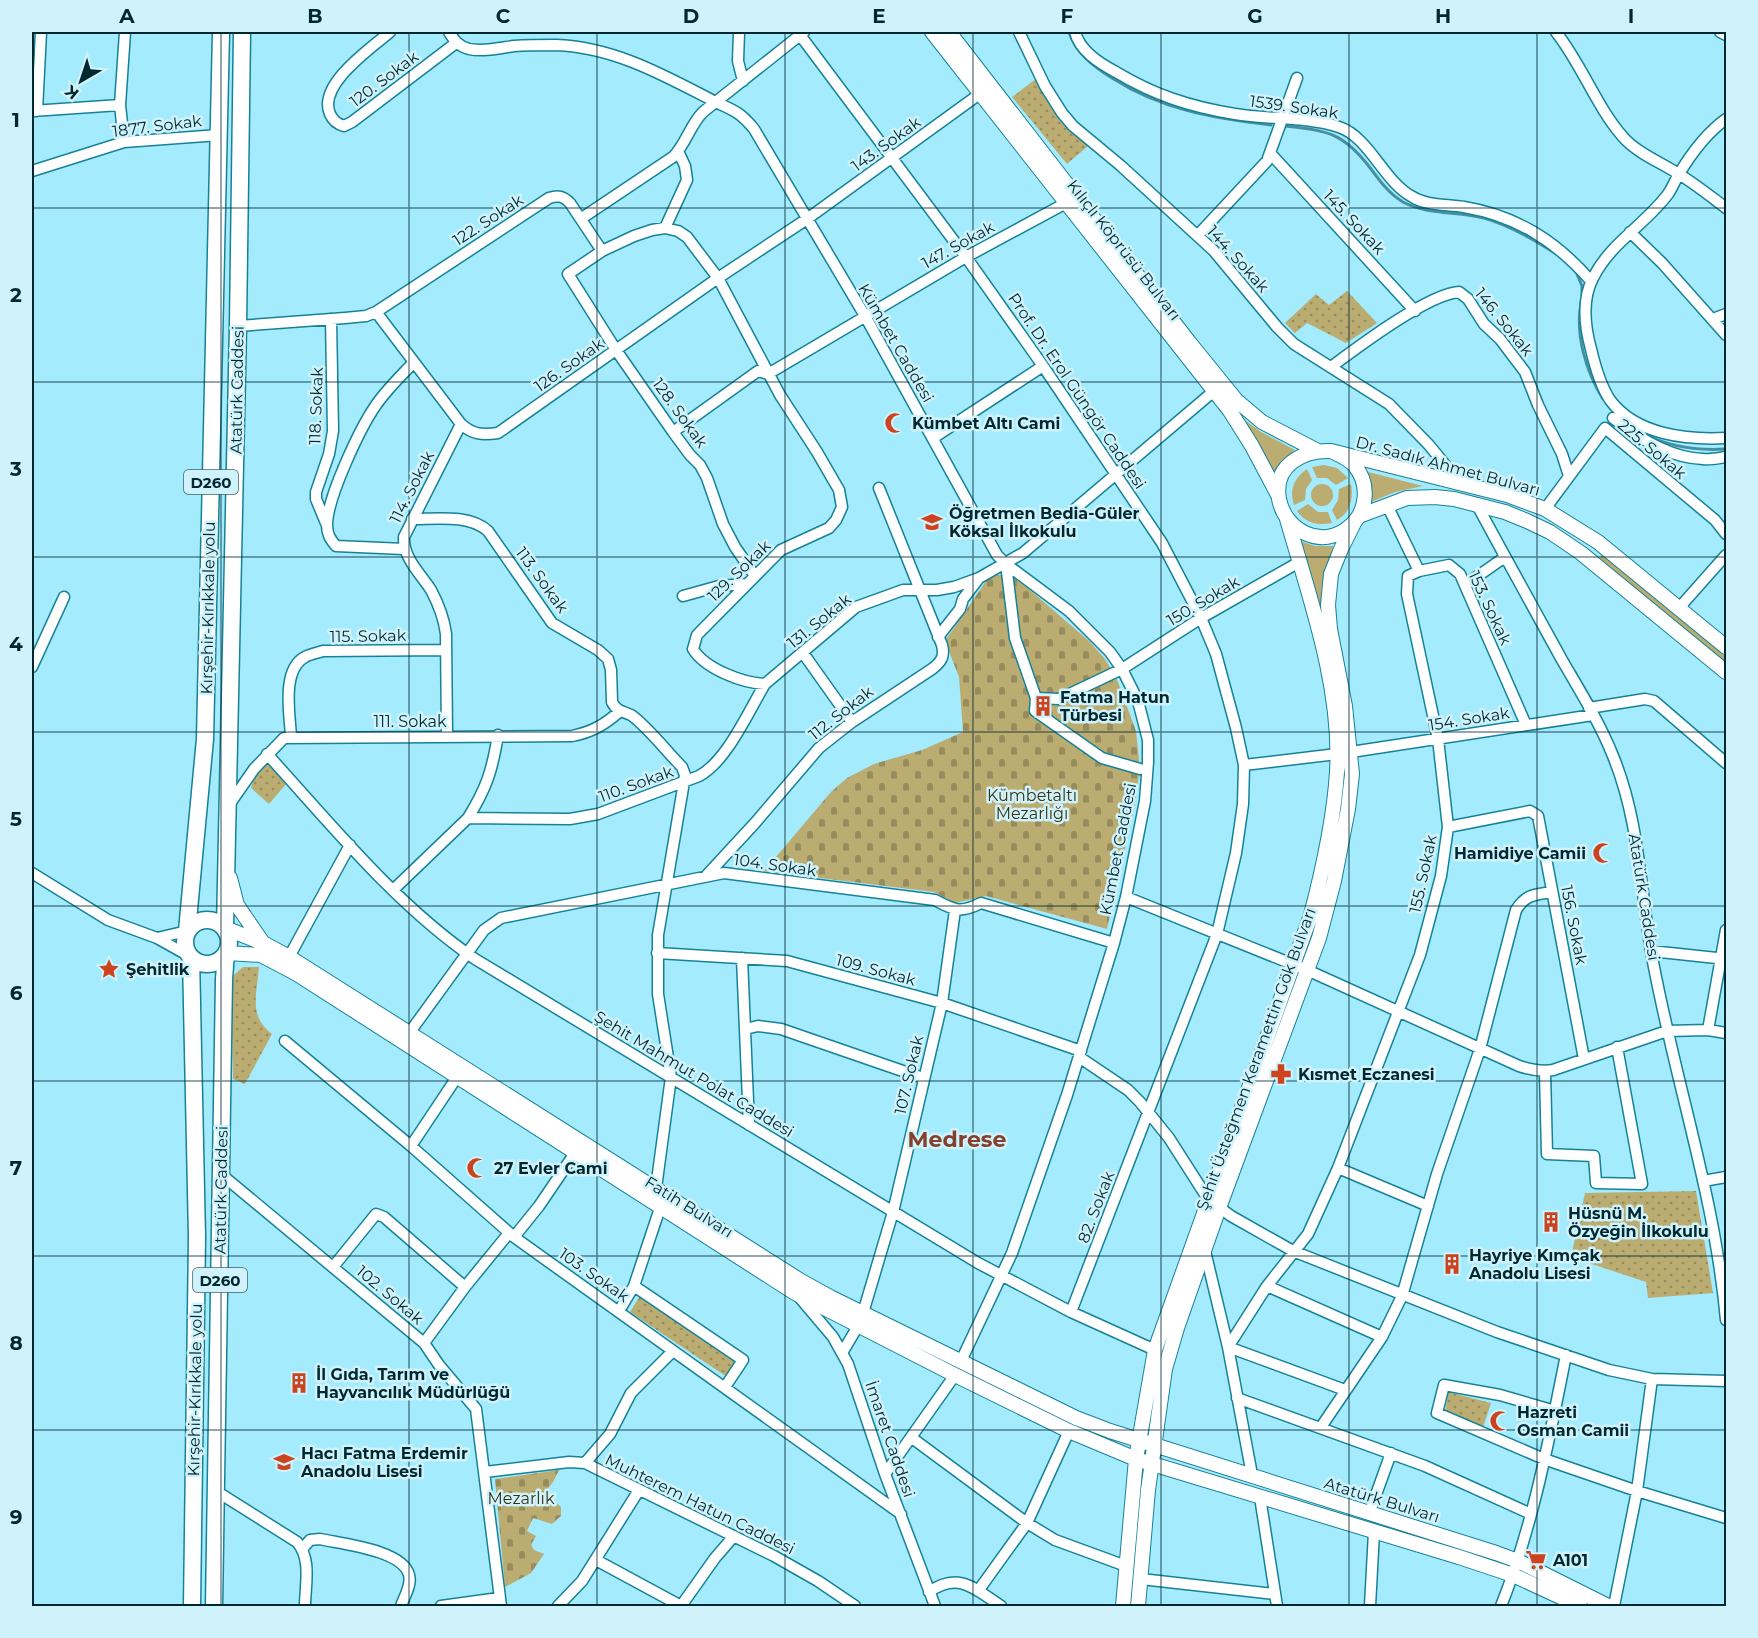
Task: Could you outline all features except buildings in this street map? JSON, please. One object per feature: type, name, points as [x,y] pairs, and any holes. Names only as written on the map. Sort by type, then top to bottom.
[{"type":"highway","name":"Kırşehir-Kırıkkale yolu","points":[[188,931],[205,739],[221,32]]},
{"type":"highway","name":"Atatürk Caddesi","points":[[225,928],[242,32]]},
{"type":"highway","points":[[213,920],[225,928],[229,940],[226,953],[222,958],[210,964],[191,957],[185,945],[188,931],[198,921],[213,920]]},
{"type":"highway","name":"Atatürk Caddesi","points":[[214,1606],[226,953]]},
{"type":"highway","name":"Kırşehir-Kırıkkale yolu","points":[[191,957],[197,1237],[192,1606]]},
{"type":"main road","name":"Kılıçlı Köprüsü Bulvarı","points":[[932,32],[1241,427],[1279,497]]},
{"type":"main road","name":"Kılıçlı Köprüsü Bulvarı","points":[[949,32],[1236,400],[1262,422],[1316,450]]},
{"type":"main road","points":[[1316,450],[1331,451],[1346,457],[1353,464],[1363,481],[1365,501],[1357,519],[1342,532],[1323,537],[1304,533],[1295,528],[1287,519],[1279,497],[1279,483],[1289,465],[1306,453],[1316,450]]},
{"type":"main road","name":"Dr. Sadık Ahmet Bulvarı","points":[[1331,451],[1507,495],[1545,509],[1599,542],[1726,647]]},
{"type":"main road","name":"Dr. Sadık Ahmet Bulvarı","points":[[1357,519],[1407,498],[1435,497],[1455,499],[1527,521],[1569,545],[1726,672]]},
{"type":"main road","name":"Şehit Üsteğmen Keramettin Gök Bulvarı","points":[[1287,519],[1329,677],[1344,753]]},
{"type":"main road","name":"Şehit Üsteğmen Keramettin Gök Bulvarı","points":[[1124,1606],[1136,1459],[1155,1350],[1214,1204],[1301,967],[1324,863],[1335,791],[1344,753],[1328,605],[1331,574],[1357,519]]},
{"type":"main road","points":[[224,979],[237,963],[263,950],[237,905],[226,860]]},
{"type":"main road","name":"Fatih Bulvarı","points":[[225,928],[263,950],[795,1293],[961,1361],[1076,1418],[1139,1440]]},
{"type":"main road","name":"Fatih Bulvarı","points":[[226,953],[263,950],[289,957],[860,1319],[955,1375],[1069,1431],[1152,1464]]},
{"type":"main road","name":"Şehit Üsteğmen Keramettin Gök Bulvarı","points":[[1138,1606],[1154,1444],[1165,1369],[1205,1251],[1214,1204]]},
{"type":"main road","name":"Atatürk Bulvarı","points":[[1139,1440],[1518,1561],[1608,1606]]},
{"type":"main road","name":"Atatürk Bulvarı","points":[[1152,1464],[1460,1557],[1513,1575],[1580,1606]]},
{"type":"street","points":[[41,32],[34,111],[120,105]]},
{"type":"street","points":[[124,32],[120,105],[124,142]]},
{"type":"street","name":"120. Sokak","points":[[390,32],[354,63],[329,93],[329,111],[338,124],[344,126],[352,122],[456,43]]},
{"type":"street","points":[[449,32],[456,43]]},
{"type":"street","points":[[739,32],[738,61],[743,81]]},
{"type":"street","name":"144. Sokak","points":[[1018,32],[1045,86],[1073,126],[1198,235],[1231,269],[1285,336],[1389,404],[1416,431],[1460,483]]},
{"type":"street","name":"1539. Sokak","points":[[1075,32],[1081,46],[1093,57],[1121,76],[1160,95],[1236,115],[1322,123],[1341,128],[1359,140],[1395,184],[1409,195],[1418,200],[1505,217],[1562,250],[1591,281]]},
{"type":"street","points":[[1556,32],[1572,52],[1603,108],[1624,138],[1726,208]]},
{"type":"street","points":[[1720,32],[1726,35]]},
{"type":"street","points":[[582,218],[667,162],[678,151],[696,118],[802,33]]},
{"type":"street","name":"Prof. Dr. Erol Güngör Caddesi","points":[[802,33],[966,257],[1117,475],[1162,543],[1201,618],[1216,654],[1228,692],[1244,765],[1243,804],[1236,853],[1217,934],[1149,1112]]},
{"type":"street","name":"Kümbet Caddesi","points":[[456,43],[480,50],[544,45],[601,52],[624,58],[661,73],[715,102],[733,108],[745,118],[754,129],[865,316],[997,555],[1069,611],[1110,652],[1122,669],[1138,701],[1144,723],[1148,762],[1145,801],[1126,897],[1114,943],[1040,1177],[1003,1276],[961,1361]]},
{"type":"street","points":[[1198,235],[1262,167],[1270,153],[1297,78]]},
{"type":"street","name":"143. Sokak","points":[[807,219],[981,93]]},
{"type":"street","points":[[1726,119],[1699,146],[1669,193],[1598,266],[1591,281],[1586,315],[1590,346],[1604,389],[1616,414],[1630,432],[1650,444],[1678,455],[1702,459],[1726,457]]},
{"type":"street","name":"1877. Sokak","points":[[32,171],[124,142],[219,135]]},
{"type":"street","points":[[602,251],[634,236],[665,228],[687,180],[686,166],[678,151]]},
{"type":"street","name":"145. Sokak","points":[[1270,153],[1415,311]]},
{"type":"street","name":"122. Sokak","points":[[376,312],[549,198],[556,196],[564,197],[582,218],[602,251]]},
{"type":"street","name":"147. Sokak","points":[[865,316],[966,257],[1066,203]]},
{"type":"street","name":"126. Sokak","points":[[461,424],[468,431],[477,434],[498,433],[807,219]]},
{"type":"street","name":"129. Sokak","points":[[665,228],[678,231],[687,237],[718,279],[768,374],[839,490],[842,507],[829,528],[781,550],[697,635],[693,649],[702,660],[744,682],[765,684]]},
{"type":"street","points":[[1630,232],[1662,263],[1726,335]]},
{"type":"street","name":"128. Sokak","points":[[602,251],[568,273],[616,350],[673,432],[700,465],[713,492],[723,524],[755,576]]},
{"type":"street","name":"146. Sokak","points":[[1331,367],[1372,337],[1415,311],[1450,292],[1459,292],[1468,299],[1484,324],[1500,339],[1525,372],[1562,454],[1569,476]]},
{"type":"street","points":[[238,326],[366,316],[376,312],[461,424]]},
{"type":"street","points":[[1713,319],[1726,314]]},
{"type":"street","points":[[673,432],[758,372],[768,374],[865,316]]},
{"type":"street","name":"118. Sokak","points":[[331,319],[333,431],[316,499],[327,526],[329,538],[336,546],[404,549]]},
{"type":"street","points":[[327,526],[329,504],[364,425],[388,390],[414,362]]},
{"type":"street","points":[[933,438],[1043,366]]},
{"type":"street","points":[[938,637],[980,578],[1023,553],[1214,391]]},
{"type":"street","points":[[1605,428],[1616,414]]},
{"type":"street","points":[[1616,414],[1668,435],[1704,439],[1726,438]]},
{"type":"street","name":"114. Sokak","points":[[447,736],[444,619],[430,589],[404,549],[405,531],[461,424]]},
{"type":"street","name":"225. Sokak","points":[[1545,509],[1605,428],[1714,520],[1726,534]]},
{"type":"street","name":"112. Sokak","points":[[707,875],[819,748],[852,722],[938,665],[942,659],[944,653],[879,488]]},
{"type":"street","points":[[1387,505],[1419,571],[1408,576],[1407,594],[1438,739]]},
{"type":"street","name":"Atatürk Caddesi","points":[[1477,505],[1613,756],[1638,845],[1651,951],[1667,1031],[1703,1180],[1726,1302],[1726,1320]]},
{"type":"street","name":"113. Sokak","points":[[412,519],[470,521],[480,524],[488,531],[552,623],[598,650],[608,660],[611,670],[612,702],[619,712]]},
{"type":"street","points":[[1679,608],[1726,555]]},
{"type":"street","points":[[1465,585],[1505,556]]},
{"type":"street","name":"150. Sokak","points":[[1036,698],[1059,699],[1122,669],[1201,618],[1300,561]]},
{"type":"street","points":[[1006,564],[1015,638],[1036,698],[1035,711],[1102,758],[1140,769]]},
{"type":"street","name":"153. Sokak","points":[[1419,571],[1449,565],[1460,574],[1526,725]]},
{"type":"street","name":"131. Sokak","points":[[765,684],[856,607],[903,590],[937,590],[980,578]]},
{"type":"street","points":[[683,596],[718,586],[746,584]]},
{"type":"street","points":[[32,667],[64,597]]},
{"type":"street","name":"115. Sokak","points":[[291,737],[288,686],[294,667],[304,657],[323,651],[446,650]]},
{"type":"street","points":[[803,653],[852,722]]},
{"type":"street","name":"110. Sokak","points":[[468,818],[570,819],[598,814],[684,782],[710,770],[720,759],[765,684]]},
{"type":"street","name":"154. Sokak","points":[[1244,765],[1344,753],[1526,725],[1645,699],[1654,701],[1726,762]]},
{"type":"street","points":[[619,712],[633,717],[682,767],[685,775],[658,935],[658,994],[671,1077],[656,1188]]},
{"type":"street","name":"111. Sokak","points":[[291,737],[572,736],[589,733],[619,712]]},
{"type":"street","points":[[393,890],[468,818],[492,773],[498,735]]},
{"type":"street","points":[[228,808],[267,754],[284,738],[291,737]]},
{"type":"street","name":"155. Sokak","points":[[1228,1347],[1267,1286],[1308,1234],[1338,1168],[1420,955],[1441,876],[1448,827],[1438,739]]},
{"type":"street","name":"Şehit Mahmut Polat Caddesi","points":[[267,754],[393,890],[466,953],[893,1212],[1003,1276],[1071,1312],[1155,1350]]},
{"type":"street","name":"156. Sokak","points":[[1448,827],[1530,811],[1538,816],[1584,1059]]},
{"type":"street","points":[[289,957],[350,845]]},
{"type":"street","points":[[32,873],[108,920],[157,938],[191,957]]},
{"type":"street","name":"104. Sokak","points":[[410,1032],[484,930],[501,918],[724,873],[935,900],[955,910]]},
{"type":"street","points":[[1321,1427],[1382,1336],[1402,1296],[1428,1206],[1480,1049],[1516,910],[1522,900],[1529,896],[1552,892]]},
{"type":"street","points":[[1126,897],[1301,967],[1519,1066],[1545,1072],[1667,1031],[1708,1030],[1726,1033]]},
{"type":"street","points":[[955,910],[969,910],[981,903],[1114,943]]},
{"type":"street","name":"107. Sokak","points":[[842,1353],[860,1319],[893,1212],[942,1003],[955,910]]},
{"type":"street","points":[[1708,1030],[1724,959],[1726,930]]},
{"type":"street","points":[[157,938],[188,931]]},
{"type":"street","points":[[1651,951],[1724,959]]},
{"type":"street","name":"109. Sokak","points":[[657,953],[787,961],[942,1003],[1080,1054],[1128,1090],[1149,1112],[1214,1204]]},
{"type":"street","points":[[742,958],[749,1125]]},
{"type":"street","points":[[745,1029],[758,1026],[781,1029],[923,1078]]},
{"type":"street","name":"103. Sokak","points":[[285,1041],[411,1146],[511,1235],[900,1514]]},
{"type":"street","points":[[1545,1072],[1547,1154],[1594,1156],[1596,1183],[1642,1184],[1617,1047]]},
{"type":"street","points":[[411,1146],[457,1077]]},
{"type":"street","name":"82. Sokak","points":[[1071,1312],[1149,1112]]},
{"type":"street","points":[[424,1343],[465,1287],[539,1206],[575,1153]]},
{"type":"street","points":[[1338,1168],[1428,1206]]},
{"type":"street","name":"102. Sokak","points":[[222,1176],[424,1343],[439,1365],[476,1409],[500,1602]]},
{"type":"street","points":[[1703,1180],[1726,1177]]},
{"type":"street","points":[[1214,1204],[1293,1251],[1402,1296],[1566,1355],[1610,1370],[1652,1379],[1726,1381]]},
{"type":"street","points":[[619,1311],[634,1286],[660,1208]]},
{"type":"street","points":[[333,1266],[376,1214],[384,1217],[465,1287]]},
{"type":"street","points":[[1205,1251],[1228,1347],[1251,1475]]},
{"type":"street","points":[[634,1286],[743,1360],[725,1387]]},
{"type":"street","points":[[1267,1286],[1382,1336]]},
{"type":"street","name":"İmaret Caddesi","points":[[795,1293],[823,1324],[842,1353],[935,1606]]},
{"type":"street","points":[[1228,1347],[1345,1390]]},
{"type":"street","points":[[585,1463],[610,1434],[631,1393],[673,1351]]},
{"type":"street","points":[[1501,1606],[1518,1561],[1531,1514],[1566,1355]]},
{"type":"street","points":[[885,1474],[955,1375]]},
{"type":"street","points":[[1614,1606],[1637,1491],[1652,1379]]},
{"type":"street","points":[[1555,1411],[1500,1395],[1444,1385],[1437,1413],[1544,1459],[1726,1518]]},
{"type":"street","points":[[1238,1398],[1425,1466],[1531,1514]]},
{"type":"street","points":[[978,1591],[1027,1523],[1069,1431]]},
{"type":"street","points":[[912,1438],[1027,1523],[1055,1540],[1126,1566]]},
{"type":"street","points":[[1369,1514],[1391,1453]]},
{"type":"street","name":"Muhterem Hatun Caddesi","points":[[485,1472],[569,1462],[585,1463],[734,1536],[818,1581],[855,1606]]},
{"type":"street","points":[[558,1606],[582,1581],[639,1490]]},
{"type":"street","points":[[216,1491],[303,1548],[306,1572],[305,1606]]},
{"type":"street","points":[[1260,1497],[1277,1606]]},
{"type":"street","points":[[1370,1606],[1374,1532]]},
{"type":"street","points":[[596,1560],[681,1606],[715,1558],[734,1536]]},
{"type":"street","points":[[303,1548],[310,1540],[320,1539],[385,1554],[398,1560],[409,1574],[410,1583],[400,1606]]},
{"type":"street","points":[[1141,1579],[1274,1594]]},
{"type":"street","points":[[929,1592],[938,1586],[957,1581],[1001,1606]]},
{"type":"street","points":[[441,1606],[500,1602]]},
{"type":"green space","points":[[1037,78],[1061,122],[1088,146],[1067,164],[1012,97]]},
{"type":"green space","points":[[1347,291],[1377,323],[1346,343],[1307,323],[1295,333],[1285,323],[1316,294],[1329,305]]},
{"type":"green space","points":[[1239,416],[1261,432],[1295,450],[1274,475]]},
{"type":"green space","points":[[1324,465],[1337,468],[1348,478],[1336,485],[1327,478],[1317,478],[1312,467]]},
{"type":"green space","points":[[1307,469],[1312,480],[1306,489],[1305,500],[1294,505],[1292,489],[1299,476]]},
{"type":"green space","points":[[1368,472],[1423,486],[1395,492],[1371,502]]},
{"type":"green space","points":[[1322,484],[1330,487],[1333,495],[1330,503],[1322,506],[1314,503],[1311,495],[1314,487]]},
{"type":"green space","points":[[1351,484],[1350,505],[1337,520],[1332,510],[1338,500],[1339,489]]},
{"type":"green space","points":[[1308,504],[1318,512],[1328,512],[1332,523],[1317,524],[1304,518],[1297,511]]},
{"type":"green space","points":[[1300,541],[1315,546],[1333,546],[1322,584],[1321,605],[1318,605]]},
{"type":"green space","points":[[1602,552],[1726,657],[1726,665],[1600,559]]},
{"type":"green space","name":"Kümbetaltı Mezarlığı","points":[[996,575],[1011,575],[1089,641],[1105,659],[1116,677],[1136,731],[1140,769],[1134,808],[1107,929],[986,896],[955,903],[934,892],[764,871],[831,792],[847,778],[874,764],[922,750],[963,732],[959,677],[945,641],[986,581]]},
{"type":"green space","points":[[266,764],[272,767],[287,783],[269,804],[251,788],[254,778]]},
{"type":"green space","points":[[243,967],[259,967],[257,1012],[264,1027],[272,1034],[245,1084],[233,1079],[231,986],[234,975]]},
{"type":"green space","points":[[1696,1191],[1713,1293],[1648,1298],[1646,1282],[1571,1257],[1585,1193]]},
{"type":"green space","points":[[640,1296],[737,1361],[727,1377],[630,1312]]},
{"type":"green space","points":[[1448,1392],[1491,1403],[1482,1430],[1445,1414]]},
{"type":"green space","name":"Mezarlık","points":[[559,1470],[545,1492],[561,1507],[561,1516],[552,1524],[533,1518],[527,1531],[536,1536],[531,1545],[534,1550],[544,1554],[531,1573],[505,1587],[495,1479]]},
{"type":"waterway","points":[[1069,32],[1081,53],[1092,64],[1112,78],[1150,98],[1188,111],[1271,125]]},
{"type":"waterway","points":[[1285,126],[1324,132],[1343,140],[1361,157],[1381,183],[1403,202],[1422,209],[1494,221],[1558,255]]},
{"type":"waterway","points":[[1577,274],[1582,286],[1582,296]]},
{"type":"waterway","points":[[1581,303],[1580,327],[1583,352],[1603,399]]},
{"type":"waterway","points":[[1642,433],[1662,442],[1683,447],[1726,449]]},
{"type":"place","name":"Kümbet Altı Cami","points":[[895,423]]},
{"type":"place","name":"Öğretmen Bedia-Güler Köksal İlkokulu","points":[[932,522]]},
{"type":"place","name":"Fatma Hatun Türbesi","points":[[1043,706]]},
{"type":"place","name":"Hamidiye Camii","points":[[1603,853]]},
{"type":"place","name":"Şehitlik","points":[[109,969]]},
{"type":"place","name":"Kısmet Eczanesi","points":[[1281,1074]]},
{"type":"place","name":"27 Evler Cami","points":[[477,1168]]},
{"type":"place","name":"Hüsnü M. Özyeğin İlkokulu","points":[[1551,1222]]},
{"type":"place","name":"Hayriye Kımçak Anadolu Lisesi","points":[[1452,1264]]},
{"type":"place","name":"İl Gıda, Tarım ve Hayvancılık Müdürlüğü","points":[[299,1383]]},
{"type":"place","name":"Hazreti Osman Camii","points":[[1500,1421]]},
{"type":"place","name":"Hacı Fatma Erdemir Anadolu Lisesi","points":[[284,1462]]},
{"type":"place","name":"A101","points":[[1536,1560]]},
{"type":"district","name":"Medrese","points":[[957,1139]]}]
